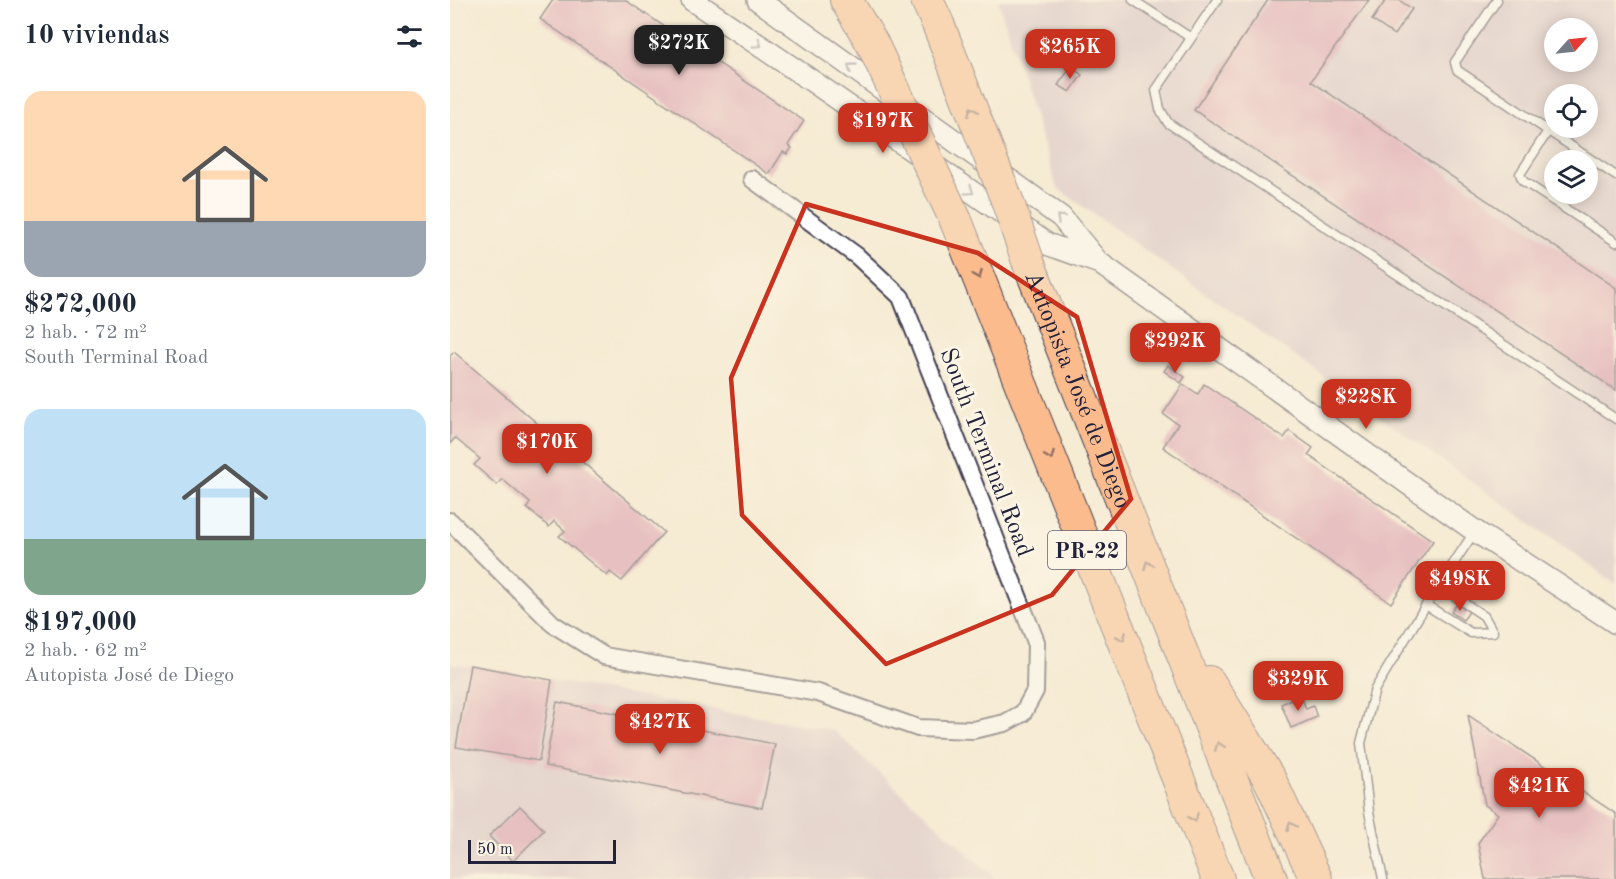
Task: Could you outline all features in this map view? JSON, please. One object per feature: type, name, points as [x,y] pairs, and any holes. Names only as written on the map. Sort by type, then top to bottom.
[{"type":"highway","name":"PR-22","points":[[846,0],[872,43],[956,220],[1218,879]]},
{"type":"highway","name":"PR-22","points":[[858,0],[872,43]]},
{"type":"highway","name":"Autopista José de Diego","points":[[933,12],[1007,200],[1029,264],[1271,879]]},
{"type":"highway","points":[[1169,617],[1270,780],[1316,879]]},
{"type":"street","points":[[692,0],[1047,244],[1098,262]]},
{"type":"street","points":[[758,0],[1061,217],[1098,262],[1475,531],[1616,623]]},
{"type":"street","name":"South Terminal Road","points":[[450,521],[553,624],[604,656],[818,693],[918,728],[973,730],[1005,723],[1023,713],[1035,691],[1036,642],[902,297],[857,256],[752,179]]},
{"type":"lane","points":[[1133,0],[1191,38]]},
{"type":"lane","points":[[1217,0],[1156,90],[1160,109],[1168,123],[1616,419]]},
{"type":"lane","points":[[1497,0],[1455,62],[1457,70],[1544,127]]},
{"type":"lane","points":[[1544,136],[1520,174],[1523,181],[1616,242]]},
{"type":"lane","points":[[1560,138],[1616,176]]},
{"type":"lane","points":[[1383,879],[1370,812],[1361,742],[1375,689],[1426,604],[1475,531]]},
{"type":"lane","points":[[1426,604],[1471,633],[1493,632],[1484,616],[1439,586]]},
{"type":"highlighted area","points":[[806,204],[978,253],[1077,317],[1131,499],[1052,595],[886,664],[742,515],[731,378]]},
{"type":"shaded area","points":[[998,0],[1616,0],[1616,584],[1057,188]]},
{"type":"shaded area","points":[[450,663],[833,730],[996,879],[450,879]]},
{"type":"building","points":[[553,0],[625,0],[804,121],[788,145],[792,148],[787,154],[783,152],[769,174],[540,19]]},
{"type":"building","points":[[1268,0],[1369,0],[1311,81],[1616,288],[1616,390],[1194,110]]},
{"type":"building","points":[[1386,0],[1399,0],[1412,9],[1394,35],[1372,20]]},
{"type":"building","points":[[1071,67],[1082,75],[1070,92],[1058,85]]},
{"type":"building","points":[[454,352],[664,532],[622,581],[610,572],[607,576],[559,536],[565,531],[554,521],[549,527],[527,508],[530,503],[502,479],[497,485],[474,465],[480,459],[455,438],[450,444],[450,356]]},
{"type":"building","points":[[1168,365],[1185,377],[1181,383],[1164,371]]},
{"type":"building","points":[[1183,384],[1198,394],[1204,384],[1284,438],[1289,431],[1313,448],[1308,455],[1433,541],[1391,603],[1163,447],[1178,424],[1163,414]]},
{"type":"building","points":[[1457,604],[1469,612],[1463,620],[1451,612]]},
{"type":"building","points":[[470,665],[552,680],[539,761],[456,747]]},
{"type":"building","points":[[1301,696],[1306,709],[1313,706],[1317,717],[1291,728],[1281,704]]},
{"type":"building","points":[[557,702],[775,744],[762,808],[545,766]]},
{"type":"building","points":[[1468,715],[1616,814],[1616,879],[1485,879],[1478,843],[1498,814],[1485,805]]},
{"type":"building","points":[[520,806],[544,830],[513,861],[489,836]]}]
